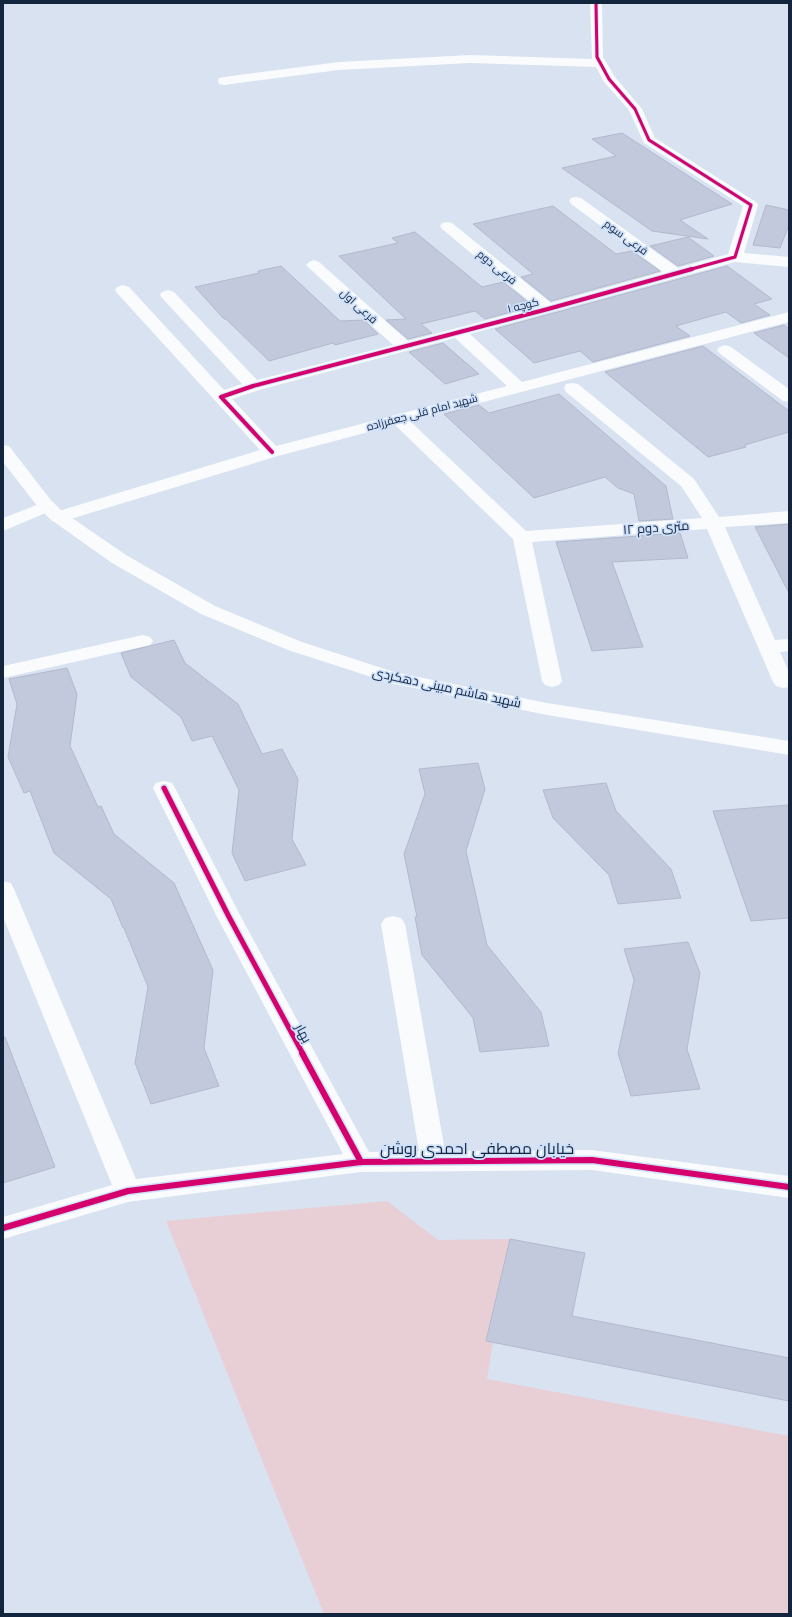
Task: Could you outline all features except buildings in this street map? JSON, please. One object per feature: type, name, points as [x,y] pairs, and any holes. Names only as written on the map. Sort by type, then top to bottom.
[{"type":"street","points":[[596,3],[597,58],[609,79],[636,109],[649,140],[751,205],[736,257],[789,262]]},
{"type":"street","points":[[224,81],[339,66],[470,59],[600,63]]},
{"type":"street","name":"فرعی سوم","points":[[576,201],[675,273]]},
{"type":"street","name":"فرعی دوم","points":[[447,226],[548,309]]},
{"type":"street","name":"کوچه ۱","points":[[221,397],[253,386],[548,309],[736,257]]},
{"type":"street","name":"فرعی اول","points":[[314,265],[404,346]]},
{"type":"street","points":[[123,290],[272,452]]},
{"type":"street","points":[[168,295],[253,386]]},
{"type":"street","name":"شهید امام قلی جعفرزاده","points":[[3,525],[272,452],[789,317]]},
{"type":"street","points":[[458,332],[518,387]]},
{"type":"street","points":[[725,350],[789,397]]},
{"type":"street","points":[[572,388],[688,483],[714,523],[783,682]]},
{"type":"street","points":[[398,419],[522,537],[552,681]]},
{"type":"street","name":"شهید هاشم مبینی دهکردی","points":[[3,450],[53,511],[119,559],[208,610],[295,646],[383,674],[547,709],[789,748]]},
{"type":"street","name":"۱۲ متری دوم","points":[[522,537],[789,517]]},
{"type":"street","points":[[3,672],[143,641]]},
{"type":"street","points":[[768,647],[789,645]]},
{"type":"street","name":"بهار","points":[[164,788],[228,914],[361,1162]]},
{"type":"street","points":[[3,889],[128,1191]]},
{"type":"street","points":[[392,924],[434,1161]]},
{"type":"street","name":"خیابان مصطفی احمدی روشن","points":[[3,1228],[128,1191],[361,1162],[592,1160],[789,1187]]},
{"type":"shaded area","points":[[387,1201],[438,1240],[510,1239],[487,1379],[789,1436],[789,1614],[324,1614],[166,1221]]},
{"type":"cycle path","points":[[272,452],[221,397],[253,386],[548,309],[608,291],[735,257],[751,205],[649,140],[635,109],[609,79],[597,57],[596,3]]},
{"type":"cycle path","points":[[164,788],[228,915],[361,1162]]},
{"type":"cycle path","points":[[3,1228],[128,1191],[361,1162],[592,1160],[789,1187]]}]
